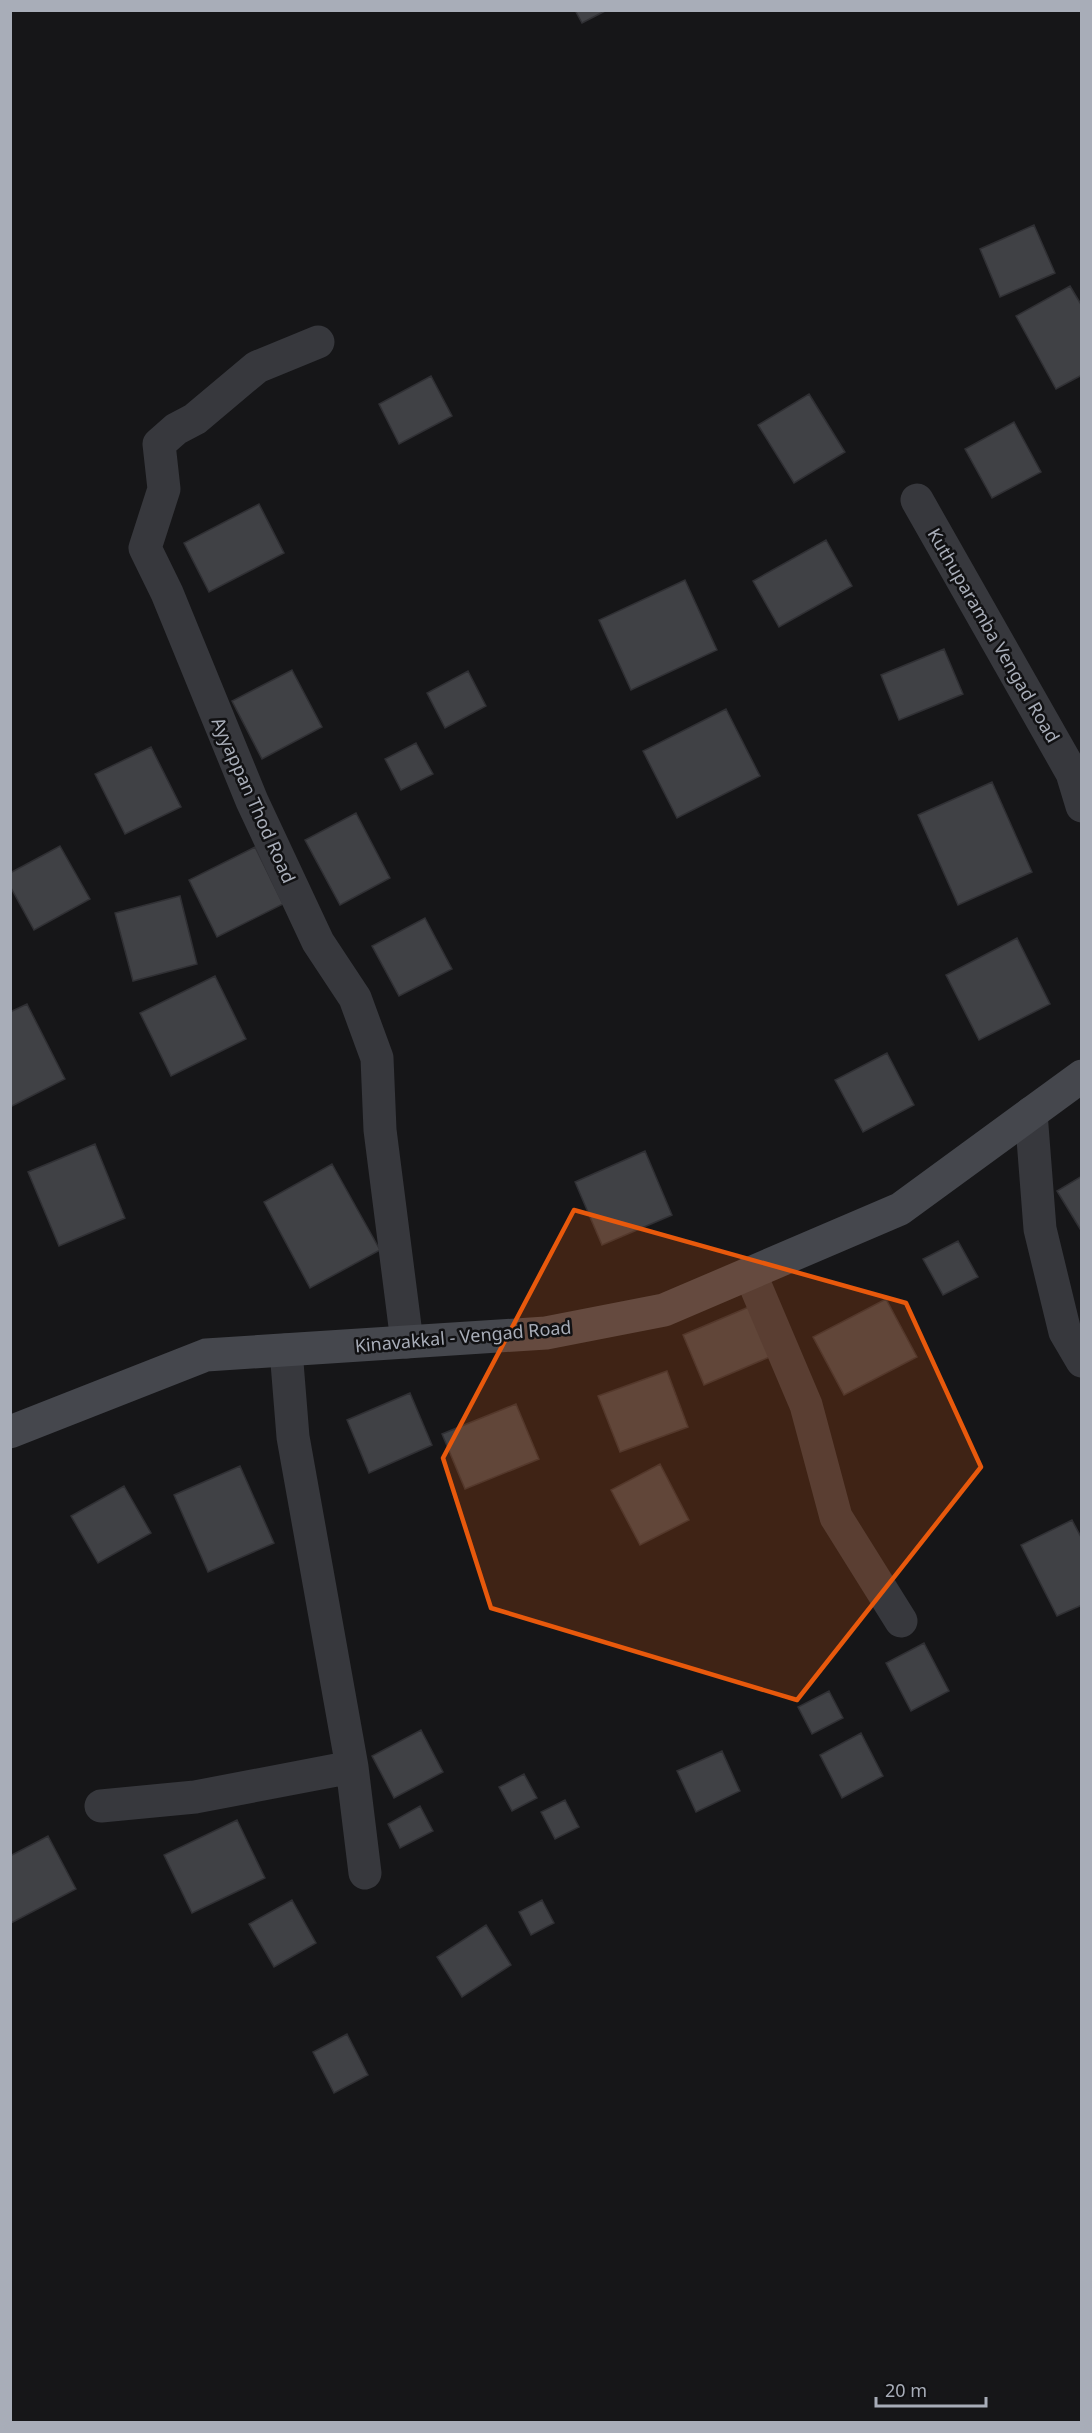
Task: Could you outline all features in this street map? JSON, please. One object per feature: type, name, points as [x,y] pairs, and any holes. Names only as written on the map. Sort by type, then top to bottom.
[{"type":"main road","name":"Kinavakkal - Vengad Road","points":[[10,1432],[206,1355],[546,1333],[664,1310],[900,1209],[1082,1076]]},
{"type":"street","name":"Ayyappan Thod Road","points":[[318,342],[257,367],[195,419],[176,429],[159,444],[164,489],[145,548],[167,593],[252,801],[318,942],[355,998],[377,1058],[380,1130],[407,1342]]},
{"type":"street","name":"Kuthuparamba Vengad Road","points":[[917,500],[1072,773],[1082,806]]},
{"type":"street","points":[[1031,1113],[1040,1229],[1065,1332],[1082,1361]]},
{"type":"street","points":[[750,1273],[806,1406],[836,1516],[901,1621]]},
{"type":"street","points":[[286,1350],[293,1437],[352,1767],[365,1873]]},
{"type":"street","points":[[100,1806],[195,1797],[352,1767]]},
{"type":"highlighted area","points":[[574,1210],[906,1303],[981,1467],[797,1700],[491,1608],[443,1458]]},
{"type":"building","points":[[575,10],[607,10],[582,23]]},
{"type":"building","points":[[1034,225],[1055,273],[1000,297],[980,249]]},
{"type":"building","points":[[1070,286],[1082,306],[1082,375],[1056,389],[1016,316]]},
{"type":"building","points":[[431,376],[452,416],[399,444],[379,404]]},
{"type":"building","points":[[809,394],[845,452],[794,483],[758,425]]},
{"type":"building","points":[[1014,422],[1041,472],[992,498],[965,449]]},
{"type":"building","points":[[259,504],[284,553],[209,592],[184,543]]},
{"type":"building","points":[[826,540],[852,586],[779,627],[753,581]]},
{"type":"building","points":[[685,580],[717,650],[631,690],[599,620]]},
{"type":"building","points":[[944,649],[963,694],[899,720],[881,675]]},
{"type":"building","points":[[292,670],[322,727],[262,759],[232,701]]},
{"type":"building","points":[[468,671],[486,706],[445,728],[427,693]]},
{"type":"building","points":[[726,709],[760,776],[677,818],[643,751]]},
{"type":"building","points":[[416,743],[433,774],[401,790],[385,759]]},
{"type":"building","points":[[151,747],[181,807],[125,834],[95,774]]},
{"type":"building","points":[[992,782],[1032,872],[958,905],[918,815]]},
{"type":"building","points":[[356,813],[390,878],[340,905],[305,840]]},
{"type":"building","points":[[60,846],[90,899],[34,930],[10,886],[10,873]]},
{"type":"building","points":[[255,847],[283,904],[217,937],[189,880]]},
{"type":"building","points":[[180,896],[197,964],[133,981],[115,913]]},
{"type":"building","points":[[425,918],[452,969],[399,996],[372,946]]},
{"type":"building","points":[[1017,938],[1050,1004],[979,1040],[946,975]]},
{"type":"building","points":[[215,976],[246,1039],[171,1076],[140,1013]]},
{"type":"building","points":[[27,1004],[65,1079],[10,1107],[10,1012]]},
{"type":"building","points":[[887,1053],[914,1105],[863,1132],[835,1080]]},
{"type":"building","points":[[95,1144],[125,1218],[59,1246],[28,1172]]},
{"type":"building","points":[[645,1151],[672,1215],[602,1245],[575,1182]]},
{"type":"building","points":[[332,1164],[380,1250],[310,1288],[264,1202]]},
{"type":"building","points":[[1082,1176],[1082,1232],[1057,1191]]},
{"type":"building","points":[[958,1241],[978,1277],[943,1295],[923,1259]]},
{"type":"building","points":[[886,1299],[917,1357],[844,1395],[813,1337]]},
{"type":"building","points":[[751,1306],[772,1356],[704,1385],[683,1335]]},
{"type":"building","points":[[667,1371],[688,1427],[620,1452],[598,1396]]},
{"type":"building","points":[[410,1393],[432,1445],[369,1473],[347,1420]]},
{"type":"building","points":[[516,1404],[539,1459],[465,1489],[442,1434]]},
{"type":"building","points":[[660,1464],[689,1520],[640,1545],[611,1490]]},
{"type":"building","points":[[240,1466],[274,1543],[208,1572],[174,1495]]},
{"type":"building","points":[[124,1486],[151,1533],[98,1563],[71,1516]]},
{"type":"building","points":[[1072,1520],[1082,1539],[1082,1605],[1057,1616],[1021,1545]]},
{"type":"building","points":[[924,1643],[949,1691],[911,1711],[886,1663]]},
{"type":"building","points":[[829,1691],[843,1718],[812,1734],[798,1707]]},
{"type":"building","points":[[421,1730],[443,1772],[394,1798],[372,1756]]},
{"type":"building","points":[[861,1733],[883,1776],[842,1798],[820,1755]]},
{"type":"building","points":[[722,1751],[740,1791],[696,1812],[677,1771]]},
{"type":"building","points":[[524,1774],[537,1798],[512,1811],[499,1787]]},
{"type":"building","points":[[565,1800],[579,1827],[555,1839],[541,1812]]},
{"type":"building","points":[[420,1806],[433,1831],[400,1848],[388,1824]]},
{"type":"building","points":[[237,1820],[265,1878],[192,1913],[164,1855]]},
{"type":"building","points":[[48,1836],[76,1889],[11,1923],[10,1856]]},
{"type":"building","points":[[292,1900],[316,1943],[274,1967],[249,1924]]},
{"type":"building","points":[[542,1900],[554,1923],[531,1935],[519,1912]]},
{"type":"building","points":[[486,1925],[511,1965],[462,1997],[437,1957]]},
{"type":"building","points":[[347,2034],[368,2075],[334,2093],[313,2052]]}]
